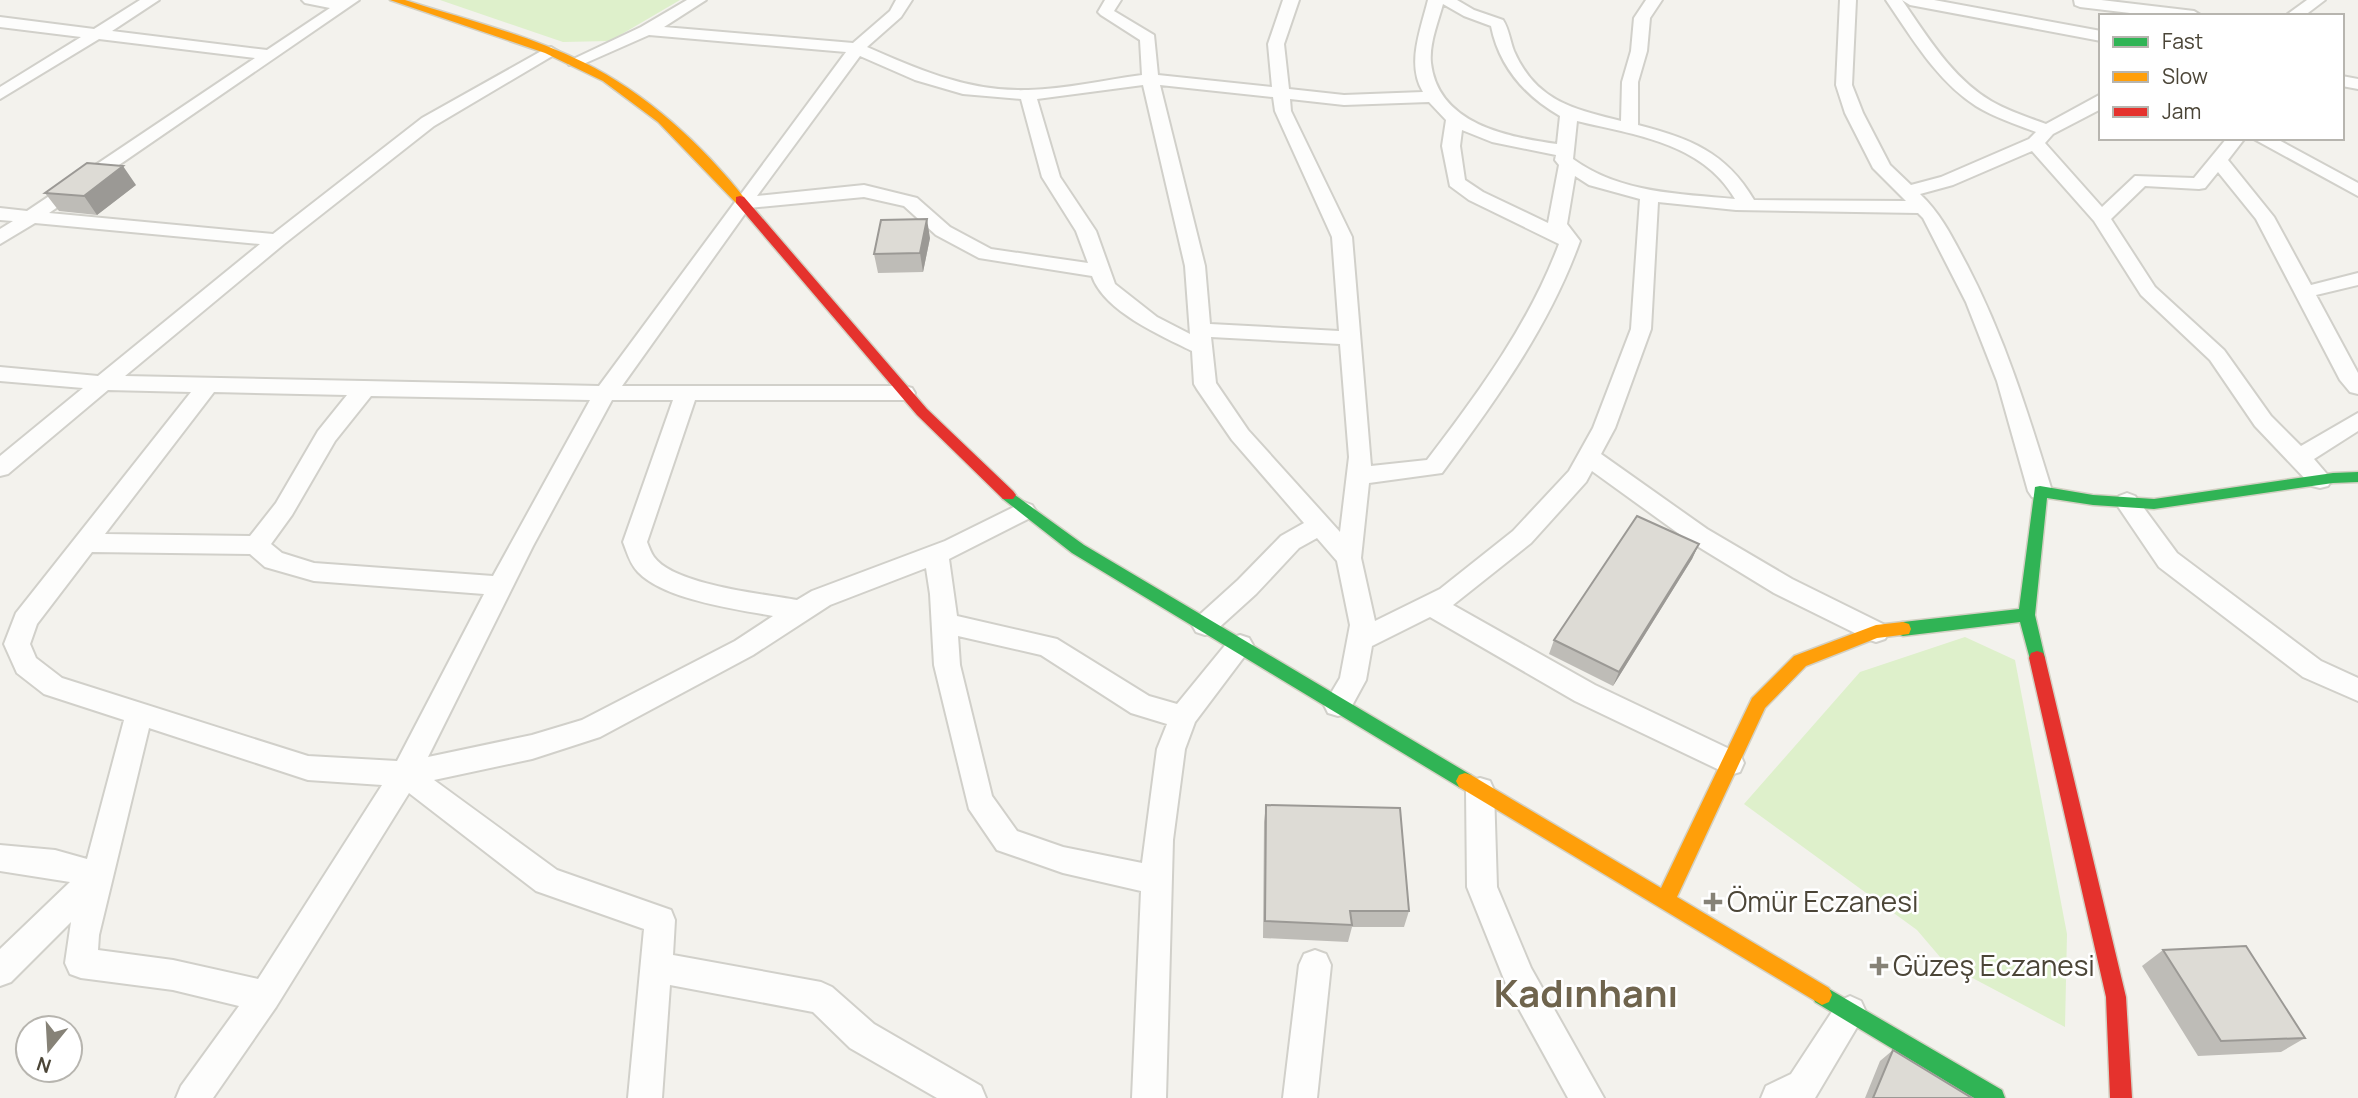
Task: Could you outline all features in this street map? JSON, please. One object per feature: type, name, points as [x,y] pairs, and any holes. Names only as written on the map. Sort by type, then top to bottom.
[{"type":"main road","points":[[395,0],[551,52],[575,62],[634,96],[657,115],[743,203],[904,393],[990,481],[1024,511],[1078,549],[1994,1098]]},
{"type":"main road","points":[[2121,1098],[2116,998],[2027,615],[2040,491],[2093,500],[2154,504],[2358,477]]},
{"type":"main road","points":[[1665,901],[1758,703],[1800,662],[1876,632],[2027,615]]},
{"type":"street","points":[[0,94],[151,0]]},
{"type":"street","points":[[310,0],[347,3]]},
{"type":"street","points":[[575,62],[647,30],[698,0]]},
{"type":"street","points":[[193,1098],[265,996],[405,774],[500,586],[605,393],[822,94],[846,66],[856,48],[901,10],[905,0]]},
{"type":"street","points":[[1113,0],[1106,12],[1148,38],[1150,79],[1195,266],[1205,384],[1240,435],[1349,558]]},
{"type":"street","points":[[1292,0],[1276,44],[1283,111],[1342,237],[1360,457],[1349,558],[1363,625],[1353,680],[1338,705]]},
{"type":"street","points":[[1436,0],[1423,62],[1432,97],[1455,118],[1494,139],[1567,158],[1574,170],[1601,183],[1649,196],[1709,204],[1922,207]]},
{"type":"street","points":[[1446,0],[1469,13],[1498,23],[1501,42],[1512,66],[1535,92],[1569,113],[1629,128],[1690,148],[1707,157],[1735,183],[1747,204]]},
{"type":"street","points":[[1629,128],[1630,82],[1639,51],[1642,18],[1654,0]]},
{"type":"street","points":[[1848,0],[1844,85],[1854,113],[1882,168],[1931,215],[1976,302],[2008,381],[2040,491]]},
{"type":"street","points":[[1894,0],[1936,61],[1966,92],[2041,136],[2101,218],[2148,291],[2217,355],[2263,421],[2320,480]]},
{"type":"street","points":[[1910,0],[1947,3],[2096,35]]},
{"type":"street","points":[[2286,0],[2306,8]]},
{"type":"street","points":[[2080,1],[2096,35]]},
{"type":"street","points":[[2080,1],[2179,14]]},
{"type":"street","points":[[0,238],[347,3]]},
{"type":"street","points":[[0,22],[270,55]]},
{"type":"street","points":[[647,30],[856,48],[921,77],[969,90],[1028,95],[1150,79],[1344,100],[1432,97]]},
{"type":"street","points":[[0,468],[277,240],[428,122],[551,52]]},
{"type":"street","points":[[1028,95],[1051,177],[1086,231],[1106,287],[1150,322],[1201,339],[1349,338]]},
{"type":"street","points":[[1907,192],[1947,181],[2041,136],[2099,102]]},
{"type":"street","points":[[1569,113],[1567,158],[1557,223],[1570,241]]},
{"type":"street","points":[[1455,118],[1451,146],[1456,182],[1476,196],[1570,241]]},
{"type":"street","points":[[2101,218],[2141,180],[2199,184],[2220,162],[2235,140]]},
{"type":"street","points":[[2265,140],[2358,190]]},
{"type":"street","points":[[2220,162],[2265,217],[2358,387]]},
{"type":"street","points":[[743,203],[864,191],[910,202],[943,231],[986,254],[1100,271]]},
{"type":"street","points":[[1360,640],[1450,596],[1522,537],[1578,476],[1604,428],[1641,329],[1649,196]]},
{"type":"street","points":[[0,214],[277,240]]},
{"type":"street","points":[[1358,476],[1434,467],[1495,386],[1527,333],[1570,241]]},
{"type":"street","points":[[2305,292],[2358,279]]},
{"type":"street","points":[[0,374],[101,383],[605,393],[904,393]]},
{"type":"street","points":[[208,385],[8,643],[26,665],[53,686],[308,768],[405,774],[532,747],[590,729],[744,648],[821,598],[936,554],[1024,511]]},
{"type":"street","points":[[256,545],[284,509],[326,436],[365,388]]},
{"type":"street","points":[[686,393],[635,542],[645,565],[668,581],[727,597],[801,611]]},
{"type":"street","points":[[2300,458],[2358,421]]},
{"type":"street","points":[[1589,457],[1698,535],[1783,586],[1876,632]]},
{"type":"street","points":[[2127,502],[2168,560],[2312,669],[2358,690]]},
{"type":"street","points":[[1205,625],[1247,587],[1290,542],[1319,524]]},
{"type":"street","points":[[85,543],[256,545],[274,560],[314,572],[500,586]]},
{"type":"street","points":[[936,554],[943,594],[947,665],[979,800],[1007,841],[1063,860],[1156,880]]},
{"type":"street","points":[[1431,605],[1585,694],[1730,763]]},
{"type":"street","points":[[945,623],[1048,646],[1141,705],[1183,716]]},
{"type":"street","points":[[1149,1098],[1154,1017],[1158,840],[1171,749],[1183,716],[1240,645]]},
{"type":"street","points":[[139,714],[83,935],[81,963],[173,975],[265,996]]},
{"type":"street","points":[[405,774],[547,881],[660,920],[645,1098]]},
{"type":"street","points":[[1480,790],[1482,887],[1518,978],[1587,1098]]},
{"type":"street","points":[[0,858],[55,864],[98,875]]},
{"type":"street","points":[[0,971],[98,875]]},
{"type":"street","points":[[1300,1098],[1315,965]]},
{"type":"street","points":[[654,967],[821,998],[862,1036],[969,1098]]},
{"type":"street","points":[[1802,1095],[1850,1012]]},
{"type":"green space","points":[[440,0],[680,0],[610,41],[563,42]]},
{"type":"green space","points":[[1965,637],[2015,660],[2067,934],[2065,1027],[1946,964],[1917,930],[1744,804],[1860,672]]},
{"type":"building","points":[[87,163],[123,166],[84,196],[45,193]]},
{"type":"building","points":[[927,219],[920,253],[874,254],[881,220]]},
{"type":"building","points":[[1637,516],[1699,544],[1619,672],[1554,640]]},
{"type":"building","points":[[1266,805],[1400,808],[1409,911],[1350,911],[1352,925],[1265,921]]},
{"type":"building","points":[[2246,946],[2305,1038],[2221,1041],[2163,950]]},
{"type":"building","points":[[1893,1050],[1972,1098],[1873,1098]]},
{"type":"traffic: fast","points":[[2037,658],[2027,615],[2040,491],[2093,500],[2154,504],[2333,478],[2358,477]]},
{"type":"traffic: fast","points":[[1008,495],[1078,549],[1465,781]]},
{"type":"traffic: fast","points":[[1903,629],[2027,615]]},
{"type":"traffic: fast","points":[[1822,995],[1994,1098]]},
{"type":"traffic: slow","points":[[395,0],[518,39],[606,79],[662,119],[740,200]]},
{"type":"traffic: slow","points":[[1665,901],[1758,703],[1800,661],[1876,632],[1903,629]]},
{"type":"traffic: slow","points":[[1465,781],[1822,995]]},
{"type":"traffic: jam","points":[[740,200],[922,412],[1008,495]]},
{"type":"traffic: jam","points":[[2037,658],[2116,997],[2121,1098]]},
{"type":"place","name":"Ömür Eczanesi","points":[[1713,902]]},
{"type":"place","name":"Güzeş Eczanesi","points":[[1879,966]]},
{"type":"district","name":"Kadınhanı","points":[[1586,994]]}]
